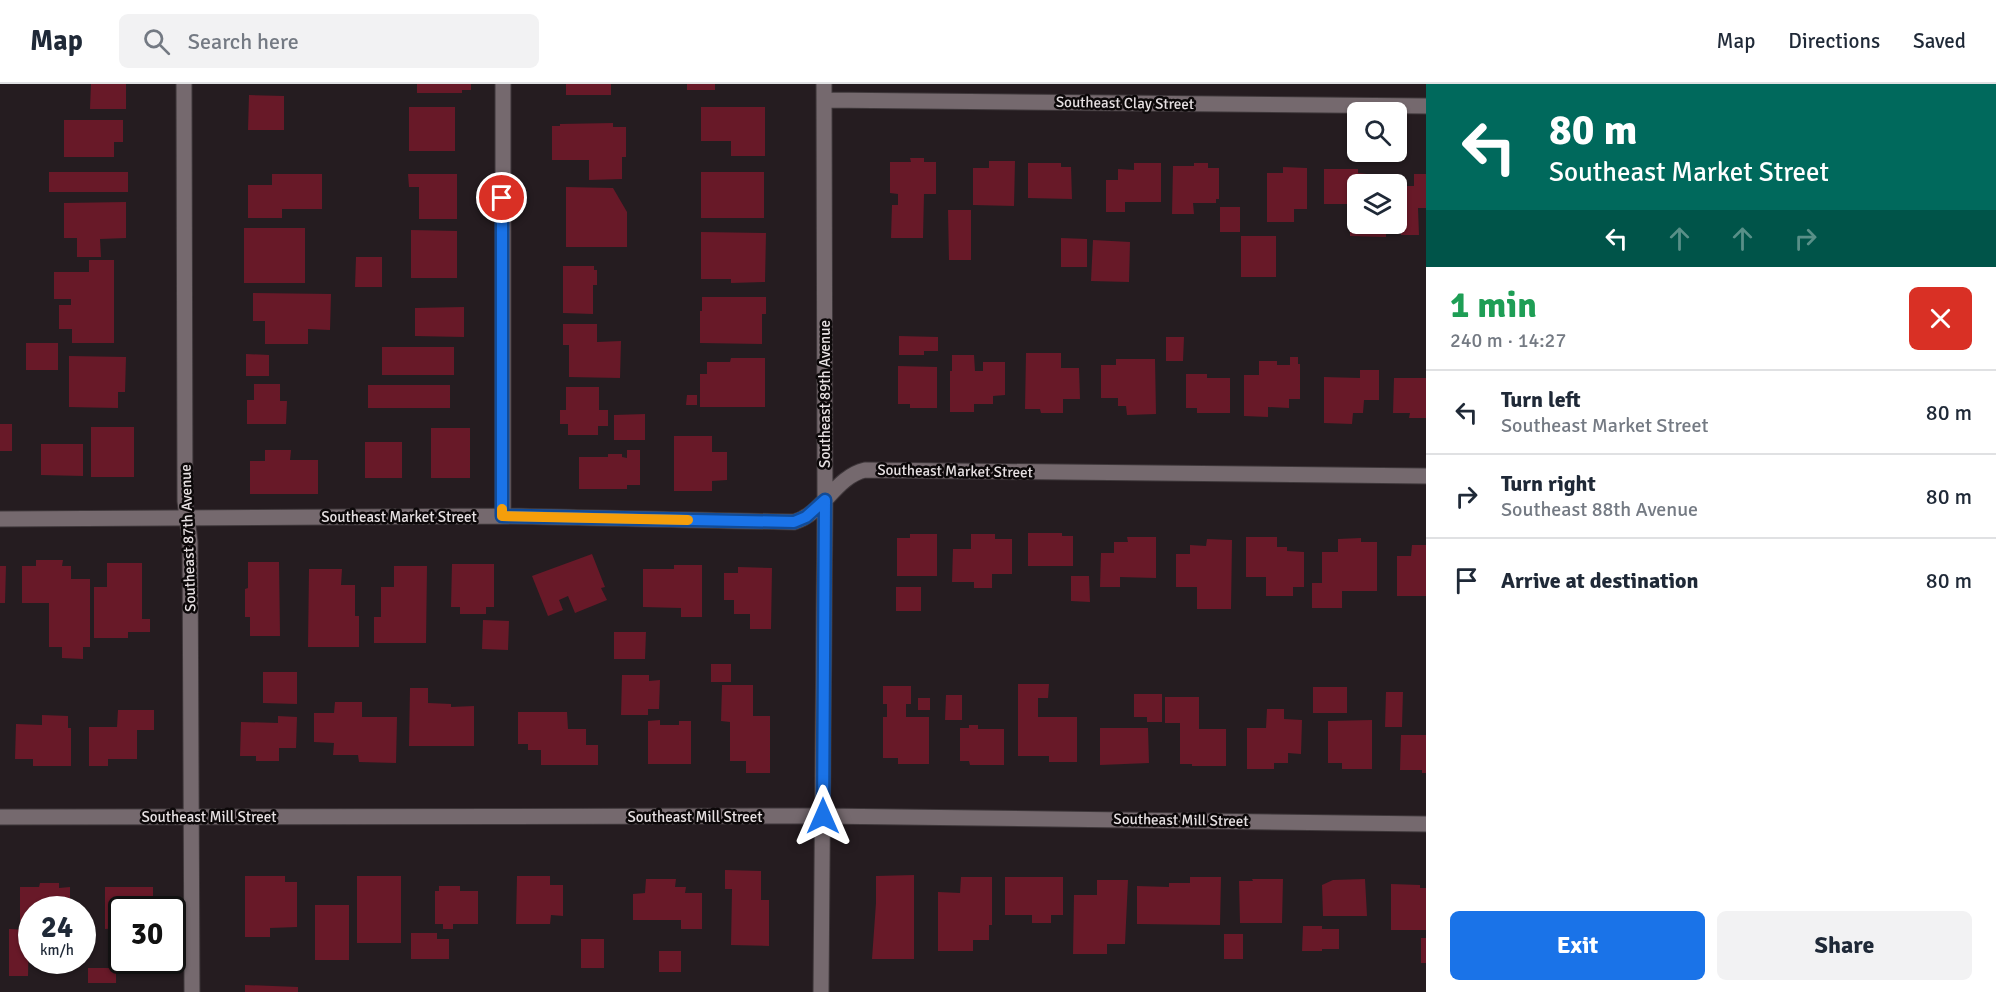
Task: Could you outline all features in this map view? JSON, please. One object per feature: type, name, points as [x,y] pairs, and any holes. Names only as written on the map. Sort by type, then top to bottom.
[{"type":"street","name":"Southeast 87th Avenue","points":[[184,84],[185,501],[190,542],[192,992]]},
{"type":"street","points":[[502,84],[502,516]]},
{"type":"street","name":"Southeast 89th Avenue","points":[[821,992],[825,500],[824,84]]},
{"type":"street","name":"Southeast Clay Street","points":[[824,100],[1426,106]]},
{"type":"street","name":"Southeast Market Street","points":[[0,519],[502,516],[794,522],[806,517],[856,472],[865,470],[1426,476]]},
{"type":"street","name":"Southeast Mill Street","points":[[0,817],[823,816],[1426,824]]},
{"type":"building","points":[[91,84],[126,84],[126,109],[90,109]]},
{"type":"building","points":[[417,84],[471,84],[471,90],[462,90],[462,93],[417,93]]},
{"type":"building","points":[[566,84],[611,84],[611,95],[566,95]]},
{"type":"building","points":[[687,84],[715,84],[715,90],[687,90]]},
{"type":"building","points":[[249,95],[284,96],[284,130],[248,130]]},
{"type":"building","points":[[409,107],[455,107],[455,151],[409,151]]},
{"type":"building","points":[[701,107],[765,107],[765,156],[731,156],[731,141],[701,141]]},
{"type":"building","points":[[64,120],[123,120],[123,142],[114,142],[114,157],[64,157]]},
{"type":"building","points":[[613,123],[613,127],[626,127],[626,157],[622,157],[622,179],[589,180],[589,160],[552,160],[552,126]]},
{"type":"building","points":[[910,158],[924,158],[924,162],[936,162],[936,194],[924,194],[923,238],[891,238],[892,205],[898,205],[898,194],[890,193],[890,162],[911,162]]},
{"type":"building","points":[[989,161],[1015,161],[1014,206],[973,205],[973,168],[989,168]]},
{"type":"building","points":[[1028,163],[1061,163],[1061,167],[1071,167],[1072,199],[1028,198]]},
{"type":"building","points":[[1134,163],[1161,163],[1161,202],[1125,202],[1125,212],[1106,212],[1106,180],[1118,180],[1118,169],[1134,170]]},
{"type":"building","points":[[1194,163],[1208,163],[1208,168],[1219,168],[1219,199],[1216,199],[1216,203],[1193,203],[1194,214],[1172,214],[1173,166],[1194,166]]},
{"type":"building","points":[[1283,167],[1307,168],[1307,209],[1294,209],[1294,222],[1267,222],[1267,173],[1283,173]]},
{"type":"building","points":[[1324,169],[1358,169],[1358,173],[1367,174],[1347,174],[1347,204],[1324,204]]},
{"type":"building","points":[[49,172],[128,172],[128,192],[49,192]]},
{"type":"building","points":[[701,172],[764,172],[764,218],[701,218]]},
{"type":"building","points":[[272,174],[322,174],[322,209],[282,209],[282,218],[248,218],[248,185],[272,185]]},
{"type":"building","points":[[408,174],[457,174],[457,219],[419,219],[419,187],[409,187]]},
{"type":"building","points":[[1414,174],[1426,174],[1426,208],[1418,208],[1419,235],[1401,235],[1407,234],[1407,186],[1414,186]]},
{"type":"building","points":[[566,187],[613,188],[627,212],[627,247],[566,247]]},
{"type":"building","points":[[126,202],[126,238],[100,239],[101,257],[77,257],[77,238],[64,238],[64,203]]},
{"type":"building","points":[[1220,207],[1240,207],[1240,232],[1220,232]]},
{"type":"building","points":[[948,210],[971,210],[971,260],[949,260]]},
{"type":"building","points":[[244,228],[305,228],[305,283],[244,283]]},
{"type":"building","points":[[411,230],[457,231],[457,278],[411,278]]},
{"type":"building","points":[[701,232],[766,233],[765,282],[731,283],[731,279],[701,279]]},
{"type":"building","points":[[1350,234],[1386,234],[1386,237],[1350,236]]},
{"type":"building","points":[[1241,236],[1276,236],[1276,277],[1241,277]]},
{"type":"building","points":[[1061,238],[1087,239],[1087,267],[1061,267]]},
{"type":"building","points":[[1093,240],[1130,242],[1129,282],[1091,281]]},
{"type":"building","points":[[356,257],[382,257],[382,287],[355,287]]},
{"type":"building","points":[[89,260],[114,260],[114,343],[72,343],[72,329],[59,329],[59,305],[71,305],[71,299],[54,299],[54,272],[89,272]]},
{"type":"building","points":[[563,266],[594,266],[594,270],[597,270],[597,285],[593,285],[593,314],[563,313]]},
{"type":"building","points":[[253,293],[331,294],[330,330],[308,329],[308,344],[265,344],[265,321],[253,321]]},
{"type":"building","points":[[702,297],[766,297],[766,314],[762,314],[762,344],[700,343]]},
{"type":"building","points":[[464,307],[464,337],[415,336],[415,308]]},
{"type":"building","points":[[563,324],[597,324],[597,342],[621,341],[620,378],[569,377],[569,345],[563,345]]},
{"type":"building","points":[[899,336],[938,337],[938,351],[924,351],[924,355],[899,355]]},
{"type":"building","points":[[1166,337],[1184,337],[1183,361],[1166,361]]},
{"type":"building","points":[[26,343],[58,343],[58,370],[26,370]]},
{"type":"building","points":[[382,347],[454,347],[454,375],[382,375]]},
{"type":"building","points":[[1026,353],[1061,353],[1061,368],[1079,368],[1080,399],[1063,399],[1063,413],[1041,413],[1040,409],[1025,409]]},
{"type":"building","points":[[246,354],[269,355],[269,376],[246,376]]},
{"type":"building","points":[[952,355],[974,355],[975,371],[983,371],[983,362],[1005,362],[1005,395],[993,396],[993,404],[974,404],[974,412],[950,412]]},
{"type":"building","points":[[69,356],[126,357],[125,392],[118,392],[118,408],[69,407]]},
{"type":"building","points":[[1290,357],[1298,357],[1298,364],[1300,364],[1300,399],[1289,399],[1289,408],[1268,407],[1268,417],[1244,416],[1244,375],[1259,375],[1259,361],[1277,361],[1277,365],[1290,365]]},
{"type":"building","points":[[731,358],[765,358],[765,407],[700,407],[700,374],[707,374],[707,362],[730,362]]},
{"type":"building","points":[[1116,359],[1155,359],[1156,414],[1127,415],[1126,406],[1118,406],[1118,398],[1101,398],[1101,365],[1116,365]]},
{"type":"building","points":[[898,366],[937,367],[937,408],[910,408],[910,404],[898,404]]},
{"type":"building","points":[[1360,370],[1379,370],[1379,400],[1364,400],[1363,413],[1353,413],[1352,424],[1324,423],[1324,377],[1360,378]]},
{"type":"building","points":[[1186,374],[1207,374],[1207,378],[1230,378],[1230,413],[1197,413],[1197,408],[1186,408]]},
{"type":"building","points":[[1394,378],[1426,378],[1426,418],[1409,418],[1410,413],[1393,413]]},
{"type":"building","points":[[254,384],[280,384],[280,401],[287,401],[286,424],[247,424],[247,400],[254,400]]},
{"type":"building","points":[[368,385],[450,385],[450,408],[368,408]]},
{"type":"building","points":[[566,387],[599,387],[599,410],[608,410],[608,426],[598,426],[598,435],[568,435],[568,424],[560,424],[560,410],[566,410]]},
{"type":"building","points":[[687,395],[697,395],[697,405],[686,405]]},
{"type":"building","points":[[645,414],[645,440],[614,440],[614,415]]},
{"type":"building","points":[[0,424],[12,424],[12,451],[0,451]]},
{"type":"building","points":[[91,427],[134,427],[134,477],[91,477]]},
{"type":"building","points":[[431,428],[470,428],[470,478],[431,478]]},
{"type":"building","points":[[674,436],[712,436],[712,452],[727,452],[727,480],[712,481],[712,491],[674,491]]},
{"type":"building","points":[[365,442],[402,442],[402,478],[365,478]]},
{"type":"building","points":[[41,444],[83,444],[83,476],[41,475]]},
{"type":"building","points":[[265,450],[291,450],[290,460],[318,460],[318,494],[250,494],[250,461],[265,461]]},
{"type":"building","points":[[627,450],[640,450],[640,485],[627,485],[627,489],[579,489],[579,457],[608,457],[608,454],[622,454],[622,457],[627,458]]},
{"type":"building","points":[[1028,533],[1062,533],[1062,536],[1073,536],[1073,566],[1028,566]]},
{"type":"building","points":[[910,534],[937,534],[937,576],[897,576],[897,538],[910,538]]},
{"type":"building","points":[[971,534],[995,534],[995,539],[1012,539],[1012,574],[992,574],[992,588],[974,588],[974,582],[952,582],[953,549],[971,549]]},
{"type":"building","points":[[1127,537],[1156,537],[1156,578],[1120,577],[1120,587],[1100,587],[1101,553],[1114,553],[1114,542],[1128,542]]},
{"type":"building","points":[[1246,537],[1277,537],[1277,547],[1287,547],[1287,551],[1304,552],[1304,587],[1293,587],[1293,596],[1266,596],[1266,577],[1246,577]]},
{"type":"building","points":[[1361,538],[1361,542],[1377,542],[1377,591],[1342,591],[1342,608],[1312,608],[1312,583],[1322,583],[1322,552],[1338,552],[1338,539]]},
{"type":"building","points":[[1207,539],[1232,540],[1231,609],[1197,609],[1197,587],[1176,587],[1176,554],[1190,554],[1190,545],[1206,546]]},
{"type":"building","points":[[1412,545],[1426,545],[1426,596],[1397,596],[1397,556],[1411,556]]},
{"type":"building","points":[[592,554],[605,587],[601,588],[607,600],[575,613],[568,596],[559,600],[563,610],[548,616],[532,576]]},
{"type":"building","points":[[36,560],[63,560],[62,566],[71,566],[71,579],[90,579],[90,647],[83,647],[83,659],[62,658],[62,647],[49,647],[49,603],[22,603],[22,566],[36,566]]},
{"type":"building","points":[[248,562],[279,562],[280,636],[250,636],[250,617],[245,617]]},
{"type":"building","points":[[107,563],[142,563],[142,619],[150,619],[150,632],[128,632],[128,638],[94,638],[94,587],[107,587]]},
{"type":"building","points":[[452,564],[494,564],[494,607],[486,607],[486,614],[460,614],[460,607],[451,607]]},
{"type":"building","points":[[674,565],[702,565],[702,617],[681,617],[681,608],[643,607],[643,569],[674,569]]},
{"type":"building","points":[[0,566],[6,566],[5,603],[0,603]]},
{"type":"building","points":[[394,566],[427,566],[426,643],[374,643],[374,617],[381,617],[381,587],[394,587]]},
{"type":"building","points":[[738,567],[772,568],[771,629],[750,629],[750,614],[734,614],[734,600],[724,600],[724,573],[738,573]]},
{"type":"building","points":[[309,569],[342,569],[341,585],[355,585],[355,616],[359,616],[359,647],[308,647]]},
{"type":"building","points":[[1071,576],[1089,576],[1090,602],[1071,601]]},
{"type":"building","points":[[896,587],[921,587],[921,611],[896,611]]},
{"type":"building","points":[[483,620],[509,621],[508,650],[482,649]]},
{"type":"building","points":[[614,632],[646,632],[645,659],[614,659]]},
{"type":"building","points":[[711,664],[731,664],[731,682],[711,682]]},
{"type":"building","points":[[263,672],[297,672],[297,704],[263,703]]},
{"type":"building","points":[[622,675],[649,675],[649,681],[660,680],[659,709],[648,709],[648,715],[621,715]]},
{"type":"building","points":[[1018,684],[1049,684],[1048,698],[1038,698],[1038,717],[1077,717],[1077,762],[1049,762],[1049,756],[1018,756]]},
{"type":"building","points":[[722,685],[753,685],[753,716],[770,716],[770,773],[746,773],[746,761],[730,761],[730,722],[721,721]]},
{"type":"building","points":[[883,686],[911,686],[911,704],[906,704],[906,717],[929,717],[929,764],[898,764],[898,758],[883,758],[883,717],[887,717],[887,704],[883,704]]},
{"type":"building","points":[[1313,687],[1347,687],[1347,713],[1313,713]]},
{"type":"building","points":[[410,688],[428,688],[428,703],[451,704],[451,707],[474,706],[474,746],[409,746]]},
{"type":"building","points":[[1386,692],[1403,692],[1402,727],[1385,727]]},
{"type":"building","points":[[1134,694],[1162,694],[1162,722],[1147,722],[1147,717],[1134,717]]},
{"type":"building","points":[[946,695],[962,695],[962,720],[945,720]]},
{"type":"building","points":[[1165,697],[1199,697],[1199,729],[1226,729],[1226,766],[1180,764],[1180,723],[1165,723]]},
{"type":"building","points":[[918,698],[930,698],[930,710],[918,710]]},
{"type":"building","points":[[335,702],[362,702],[362,717],[397,717],[396,763],[359,762],[358,755],[333,755],[334,743],[314,742],[314,713],[334,713]]},
{"type":"building","points":[[1267,709],[1284,709],[1284,719],[1302,720],[1301,754],[1288,753],[1288,763],[1274,763],[1274,769],[1247,769],[1247,728],[1266,728]]},
{"type":"building","points":[[118,710],[154,710],[154,730],[137,730],[137,759],[108,759],[108,766],[89,766],[89,727],[117,727]]},
{"type":"building","points":[[518,712],[567,712],[568,729],[586,729],[586,745],[598,745],[598,765],[541,765],[541,750],[528,750],[528,744],[518,744]]},
{"type":"building","points":[[42,715],[68,716],[68,728],[71,728],[71,766],[33,766],[33,759],[15,759],[16,724],[42,725]]},
{"type":"building","points":[[278,716],[297,717],[296,748],[279,748],[279,761],[256,761],[256,756],[240,756],[241,722],[278,723]]},
{"type":"building","points":[[660,720],[660,725],[679,725],[679,721],[691,721],[691,764],[648,764],[648,721]]},
{"type":"building","points":[[1372,720],[1372,769],[1342,769],[1342,763],[1328,763],[1328,721]]},
{"type":"building","points":[[969,725],[978,725],[978,729],[1004,729],[1004,765],[970,765],[969,761],[960,761],[960,728],[969,728]]},
{"type":"building","points":[[1100,728],[1148,728],[1149,763],[1100,765]]},
{"type":"building","points":[[1401,735],[1426,735],[1426,773],[1422,773],[1422,770],[1400,770]]},
{"type":"building","points":[[725,870],[761,871],[761,900],[769,900],[769,946],[731,945],[732,889],[725,889]]},
{"type":"building","points":[[914,875],[914,959],[872,959],[876,876]]},
{"type":"building","points":[[245,876],[285,876],[285,882],[297,882],[297,927],[270,928],[270,937],[245,937]]},
{"type":"building","points":[[357,876],[401,876],[401,943],[357,943]]},
{"type":"building","points":[[517,876],[550,876],[550,885],[563,885],[563,916],[551,915],[550,924],[516,924]]},
{"type":"building","points":[[961,877],[992,877],[992,925],[989,925],[989,940],[973,940],[973,951],[938,951],[938,892],[960,893]]},
{"type":"building","points":[[1005,877],[1063,877],[1063,915],[1051,915],[1051,923],[1032,923],[1032,915],[1005,915]]},
{"type":"building","points":[[1190,877],[1221,877],[1220,925],[1137,924],[1137,886],[1169,887],[1169,883],[1190,883]]},
{"type":"building","points":[[646,879],[676,879],[675,887],[686,887],[685,893],[702,893],[702,929],[681,929],[681,920],[633,920],[633,894],[645,893]]},
{"type":"building","points":[[1252,879],[1283,879],[1282,923],[1240,923],[1239,881],[1253,881]]},
{"type":"building","points":[[1365,879],[1367,916],[1323,916],[1322,885],[1333,880]]},
{"type":"building","points":[[1097,880],[1128,880],[1125,944],[1107,944],[1107,954],[1073,954],[1074,895],[1097,895]]},
{"type":"building","points":[[40,883],[59,883],[59,888],[70,887],[70,896],[20,896],[20,887],[39,887]]},
{"type":"building","points":[[1391,884],[1420,885],[1420,888],[1426,888],[1426,930],[1391,930]]},
{"type":"building","points":[[439,886],[460,886],[460,891],[478,891],[478,924],[453,924],[453,929],[443,929],[443,924],[435,924],[435,891],[439,891]]},
{"type":"building","points":[[105,887],[153,887],[153,896],[108,896],[108,929],[105,929]]},
{"type":"building","points":[[315,905],[349,905],[349,960],[315,960]]},
{"type":"building","points":[[1303,926],[1339,929],[1339,949],[1302,951]]},
{"type":"building","points":[[9,929],[18,929],[18,974],[28,974],[28,976],[9,976]]},
{"type":"building","points":[[411,933],[437,933],[437,939],[449,939],[449,959],[411,959]]},
{"type":"building","points":[[1224,934],[1243,934],[1243,959],[1224,959]]},
{"type":"building","points":[[1421,938],[1426,938],[1426,963],[1421,963]]},
{"type":"building","points":[[581,939],[604,939],[604,968],[581,968]]},
{"type":"building","points":[[659,951],[681,951],[681,972],[659,972]]},
{"type":"building","points":[[96,968],[108,968],[108,974],[116,974],[116,983],[88,983],[88,974],[96,974]]},
{"type":"building","points":[[245,985],[298,987],[298,992],[245,992]]},
{"type":"slow traffic","points":[[502,509],[502,516],[688,520]]},
{"type":"route","points":[[502,198],[502,516],[794,522],[801,521],[825,500],[823,816]]}]
